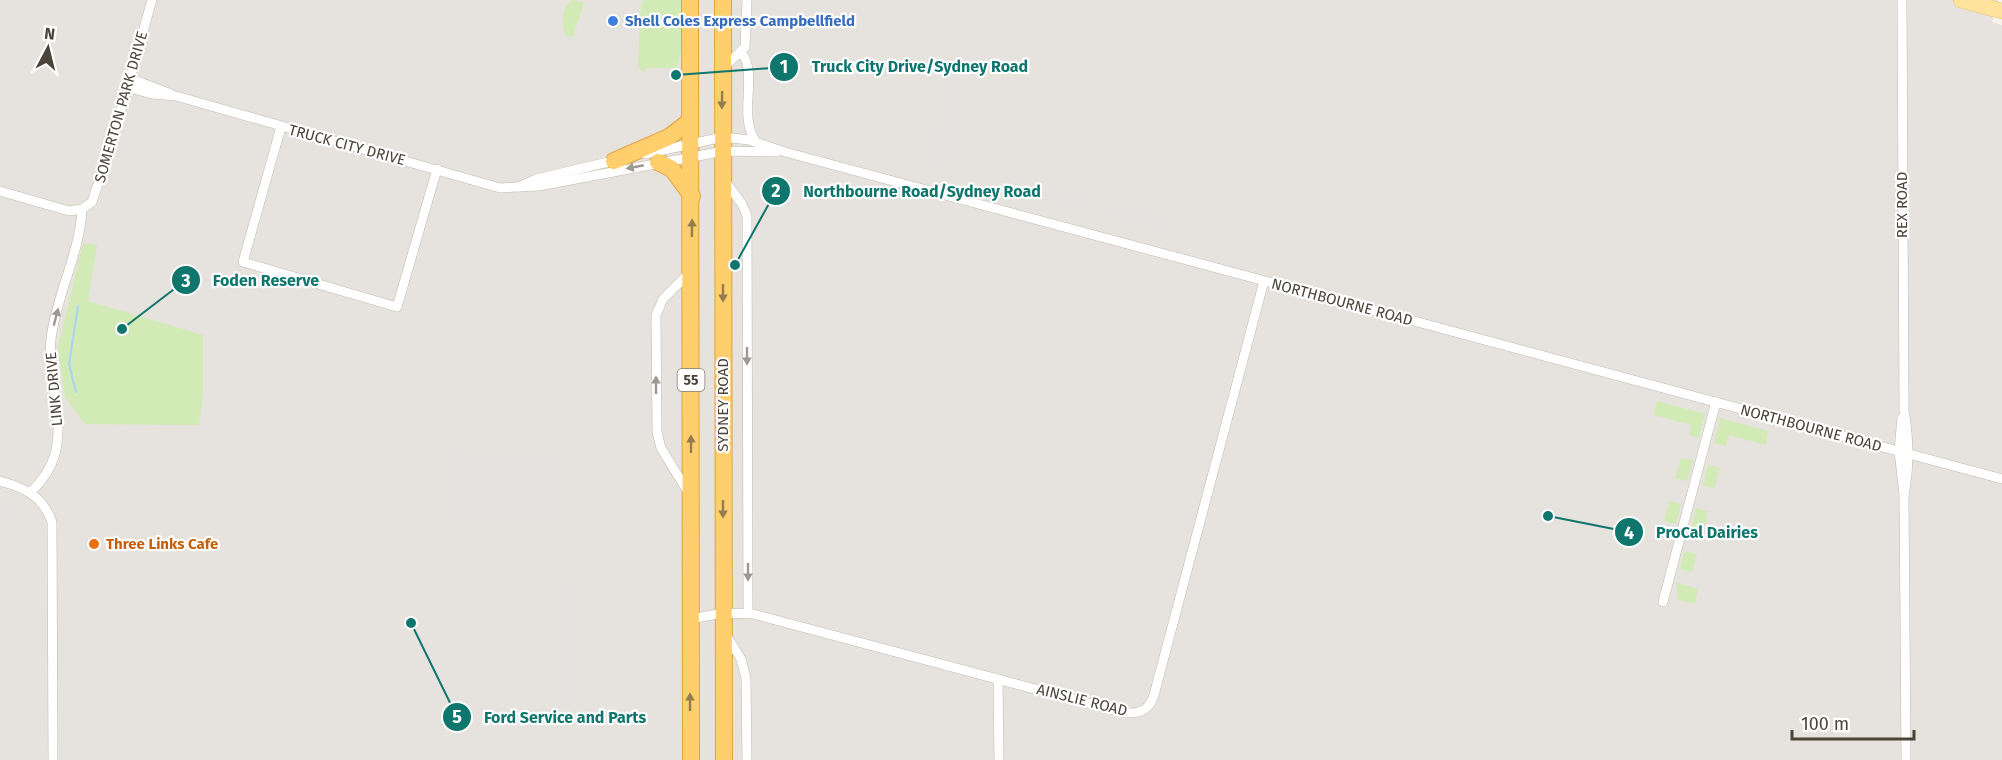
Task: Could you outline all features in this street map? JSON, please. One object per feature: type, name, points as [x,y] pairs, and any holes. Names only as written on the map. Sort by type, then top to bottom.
[{"type":"highway","name":"55","points":[[690,0],[692,150],[691,760]]},
{"type":"highway","name":"SYDNEY ROAD","points":[[723,0],[724,760]]},
{"type":"highway","points":[[614,160],[669,136],[690,121]]},
{"type":"highway","points":[[658,162],[672,169],[692,196]]},
{"type":"main road","points":[[1966,1],[2002,11]]},
{"type":"street","name":"SOMERTON PARK DRIVE","points":[[82,209],[92,202],[97,191],[152,0]]},
{"type":"street","points":[[723,68],[741,52],[747,41],[747,0]]},
{"type":"street","name":"REX ROAD","points":[[1902,0],[1904,410],[1909,454]]},
{"type":"street","points":[[741,52],[747,62],[747,128],[756,142]]},
{"type":"street","name":"TRUCK CITY DRIVE","points":[[128,82],[152,94],[176,96],[500,188],[539,186],[658,162],[692,150]]},
{"type":"street","points":[[281,127],[243,262],[397,307],[437,170]]},
{"type":"street","name":"NORTHBOURNE ROAD","points":[[723,144],[756,142],[785,152],[2002,478]]},
{"type":"street","name":"TRUCK CITY DRIVE","points":[[518,187],[536,179],[614,160],[723,144]]},
{"type":"street","name":"NORTHBOURNE ROAD","points":[[723,144],[785,152]]},
{"type":"street","name":"SYDNEY ROAD","points":[[723,179],[742,204],[747,216],[748,613]]},
{"type":"street","points":[[0,191],[62,210],[82,209]]},
{"type":"street","name":"LINK DRIVE","points":[[34,494],[51,466],[57,447],[58,423],[50,358],[51,337],[81,229],[82,209]]},
{"type":"street","points":[[691,497],[661,448],[657,432],[656,315],[663,299],[692,271]]},
{"type":"street","name":"AINSLIE ROAD","points":[[690,619],[723,613],[748,613],[1125,713],[1137,713],[1150,705],[1264,281]]},
{"type":"street","points":[[1663,602],[1716,402]]},
{"type":"street","name":"REX ROAD","points":[[1899,451],[1904,410]]},
{"type":"street","name":"NORTHBOURNE ROAD","points":[[1899,451],[1904,494],[1906,760]]},
{"type":"street","name":"NORTHBOURNE ROAD","points":[[1904,494],[1910,468],[1909,454]]},
{"type":"street","points":[[0,481],[34,494],[49,514],[54,534],[53,760]]},
{"type":"street","name":"SYDNEY ROAD","points":[[724,631],[741,659],[747,678],[747,760]]},
{"type":"street","points":[[998,679],[999,760]]},
{"type":"shaded area","points":[[0,0],[1998,0],[1992,22],[2002,25],[2002,760],[0,760]]},
{"type":"shaded area","points":[[635,26],[633,34],[598,37],[601,30]]},
{"type":"shaded area","points":[[957,56],[973,60],[957,118],[961,119],[946,174],[927,169],[940,120],[946,121],[941,117]]},
{"type":"shaded area","points":[[1004,172],[1093,196],[1087,215],[999,191]]},
{"type":"shaded area","points":[[1108,200],[1168,216],[1162,234],[1103,218]]},
{"type":"shaded area","points":[[447,449],[566,452],[564,514],[541,522],[446,522]]},
{"type":"shaded area","points":[[0,502],[11,506],[10,511],[21,523],[20,529],[0,523]]},
{"type":"shaded area","points":[[556,581],[570,581],[569,708],[556,708]]},
{"type":"green space","points":[[572,0],[584,2],[573,37],[565,35],[563,25],[564,12]]},
{"type":"green space","points":[[644,0],[681,0],[681,51],[677,68],[646,68],[645,73],[638,67],[641,5]]},
{"type":"green space","points":[[83,243],[97,245],[88,301],[203,335],[203,393],[199,425],[85,424],[65,397],[58,348]]},
{"type":"green space","points":[[1657,401],[1705,414],[1699,438],[1689,435],[1691,425],[1654,415]]},
{"type":"green space","points":[[1720,418],[1768,431],[1766,445],[1729,435],[1726,446],[1714,443]]},
{"type":"green space","points":[[1681,458],[1693,461],[1687,481],[1675,478]]},
{"type":"green space","points":[[1708,465],[1720,468],[1714,489],[1703,485]]},
{"type":"green space","points":[[1669,501],[1681,504],[1676,524],[1664,521]]},
{"type":"green space","points":[[1696,508],[1708,511],[1703,532],[1691,528]]},
{"type":"green space","points":[[1684,551],[1697,554],[1692,572],[1680,569]]},
{"type":"green space","points":[[1676,582],[1698,589],[1695,604],[1678,600]]},
{"type":"waterway","points":[[76,392],[69,364],[78,306]]},
{"type":"place","name":"Shell Coles Express Campbellfield","points":[[613,21]]},
{"type":"place","name":"Truck City Drive/Sydney Road","points":[[676,75]]},
{"type":"place","name":"Northbourne Road/Sydney Road","points":[[735,265]]},
{"type":"place","name":"Foden Reserve","points":[[122,329]]},
{"type":"place","name":"ProCal Dairies","points":[[1548,516]]},
{"type":"place","name":"Three Links Cafe","points":[[94,544]]},
{"type":"place","name":"Ford Service and Parts","points":[[411,623]]}]
